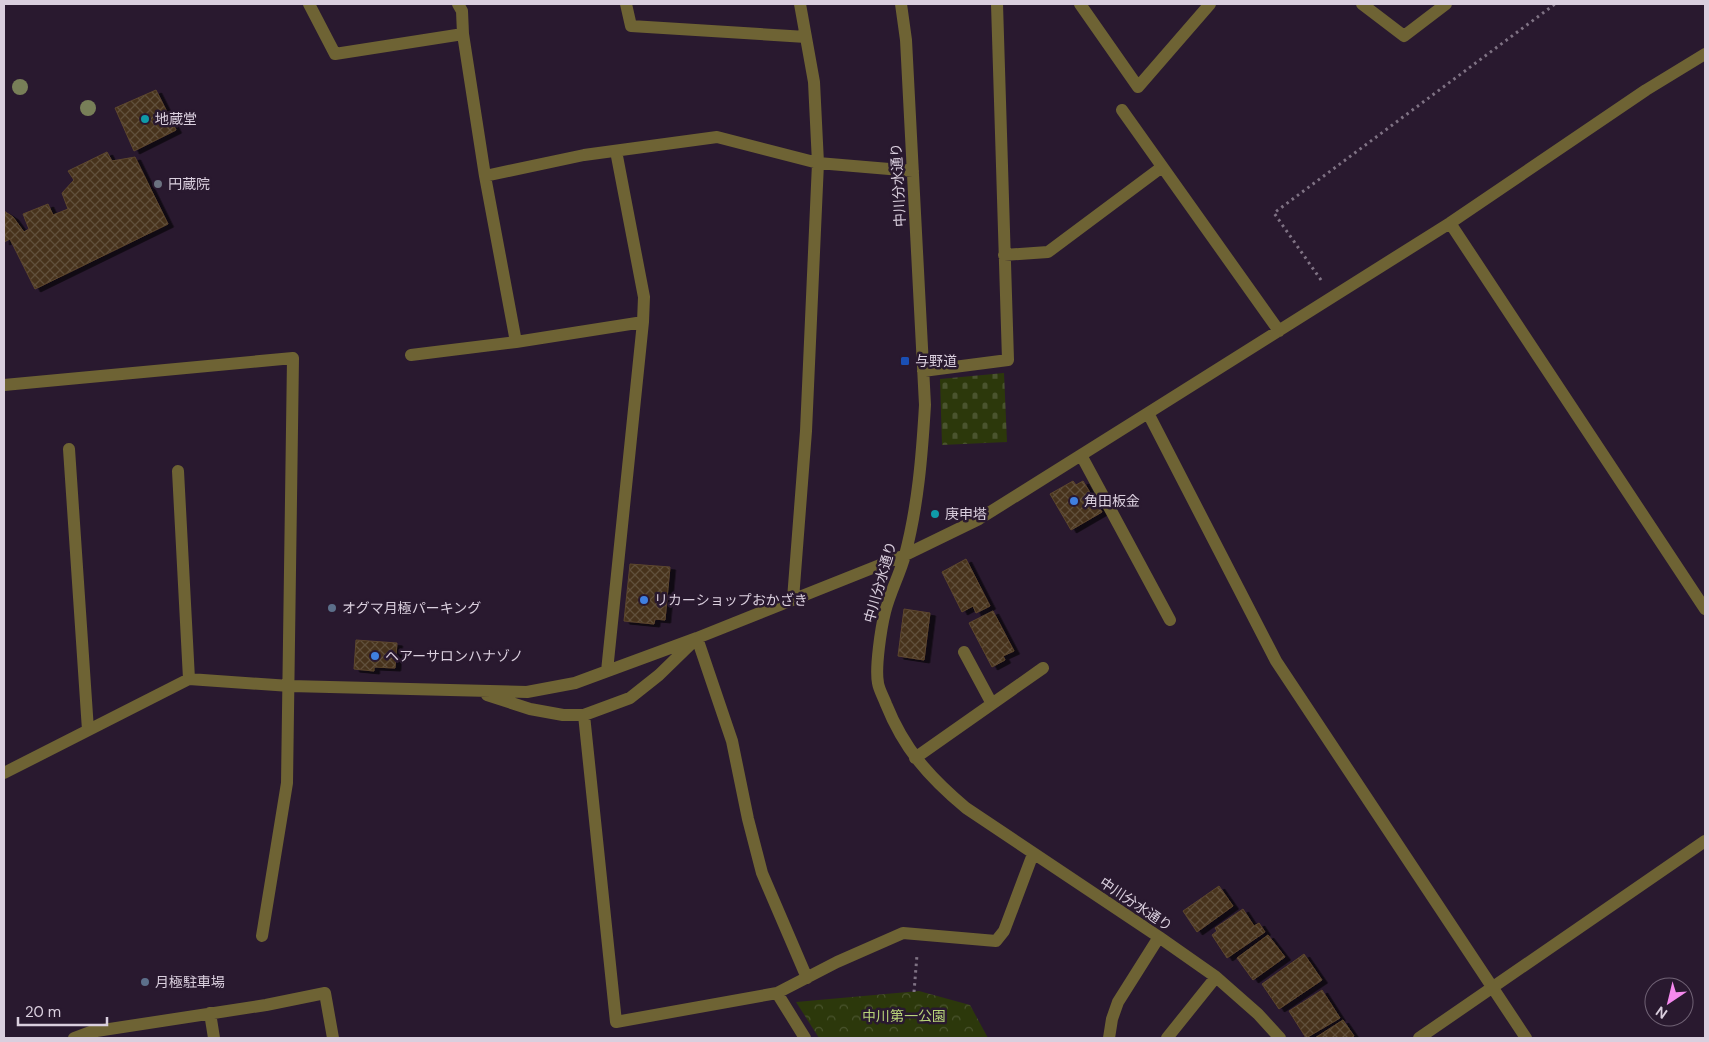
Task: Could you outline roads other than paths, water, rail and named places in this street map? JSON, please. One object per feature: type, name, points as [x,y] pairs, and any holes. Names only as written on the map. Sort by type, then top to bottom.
[{"type":"street","points":[[308,4],[335,54],[463,34]]},
{"type":"street","points":[[458,4],[462,11],[463,34],[485,176],[516,342]]},
{"type":"street","points":[[626,4],[631,26],[806,37]]},
{"type":"street","points":[[793,599],[806,431],[818,163],[814,82],[800,4]]},
{"type":"street","name":"中川分水通り","points":[[901,4],[906,40],[925,405],[916,498],[905,555],[885,612],[879,652],[878,683],[893,721],[915,758],[940,787],[966,808],[1216,977],[1258,1014],[1280,1038]]},
{"type":"street","points":[[923,371],[1008,360],[997,4]]},
{"type":"street","points":[[1080,4],[1138,87],[1210,4]]},
{"type":"street","points":[[1362,4],[1404,36],[1446,4]]},
{"type":"street","points":[[4,773],[190,679],[290,686],[527,692],[575,683],[697,638],[905,555],[979,519],[1450,223],[1646,90],[1705,54]]},
{"type":"street","points":[[1122,110],[1278,331]]},
{"type":"street","points":[[485,176],[584,155],[717,137],[818,163],[913,170]]},
{"type":"street","points":[[607,671],[644,297],[616,151]]},
{"type":"street","points":[[1004,255],[1048,252],[1162,167]]},
{"type":"street","points":[[1450,223],[1705,609]]},
{"type":"street","points":[[411,355],[516,342],[643,322]]},
{"type":"street","points":[[4,385],[293,358],[290,686],[287,783],[262,936]]},
{"type":"street","points":[[1148,413],[1276,661],[1491,988],[1526,1038]]},
{"type":"street","points":[[69,449],[88,730]]},
{"type":"street","points":[[1081,455],[1170,620]]},
{"type":"street","points":[[178,471],[190,679]]},
{"type":"street","points":[[475,691],[530,709],[563,715],[584,715],[630,698],[659,675],[697,638]]},
{"type":"street","points":[[697,638],[732,741],[748,819],[762,873],[807,978]]},
{"type":"street","points":[[964,652],[992,704]]},
{"type":"street","points":[[915,758],[1043,668]]},
{"type":"street","points":[[584,715],[616,1022],[777,993],[836,962],[903,933],[996,941],[1004,930],[1033,854]]},
{"type":"street","points":[[1418,1038],[1705,841]]},
{"type":"street","points":[[1109,1038],[1112,1019],[1118,1002],[1159,937]]},
{"type":"street","points":[[1167,1038],[1216,977]]},
{"type":"street","points":[[777,993],[805,1038]]},
{"type":"street","points":[[74,1038],[90,1032],[325,994],[333,1038]]},
{"type":"street","points":[[210,1014],[214,1038]]},
{"type":"place","name":"地蔵堂","points":[[145,119]]},
{"type":"place","name":"円蔵院","points":[[158,184]]},
{"type":"place","name":"与野道","points":[[905,361]]},
{"type":"place","name":"角田板金","points":[[1074,501]]},
{"type":"place","name":"庚申塔","points":[[935,514]]},
{"type":"place","name":"リカーショップおかざき","points":[[644,600]]},
{"type":"place","name":"オグマ月極パーキング","points":[[332,608]]},
{"type":"place","name":"ヘアーサロンハナゾノ","points":[[375,656]]},
{"type":"place","name":"月極駐車場","points":[[145,982]]},
{"type":"park label","name":"中川第一公園","points":[[904,1016]]}]
